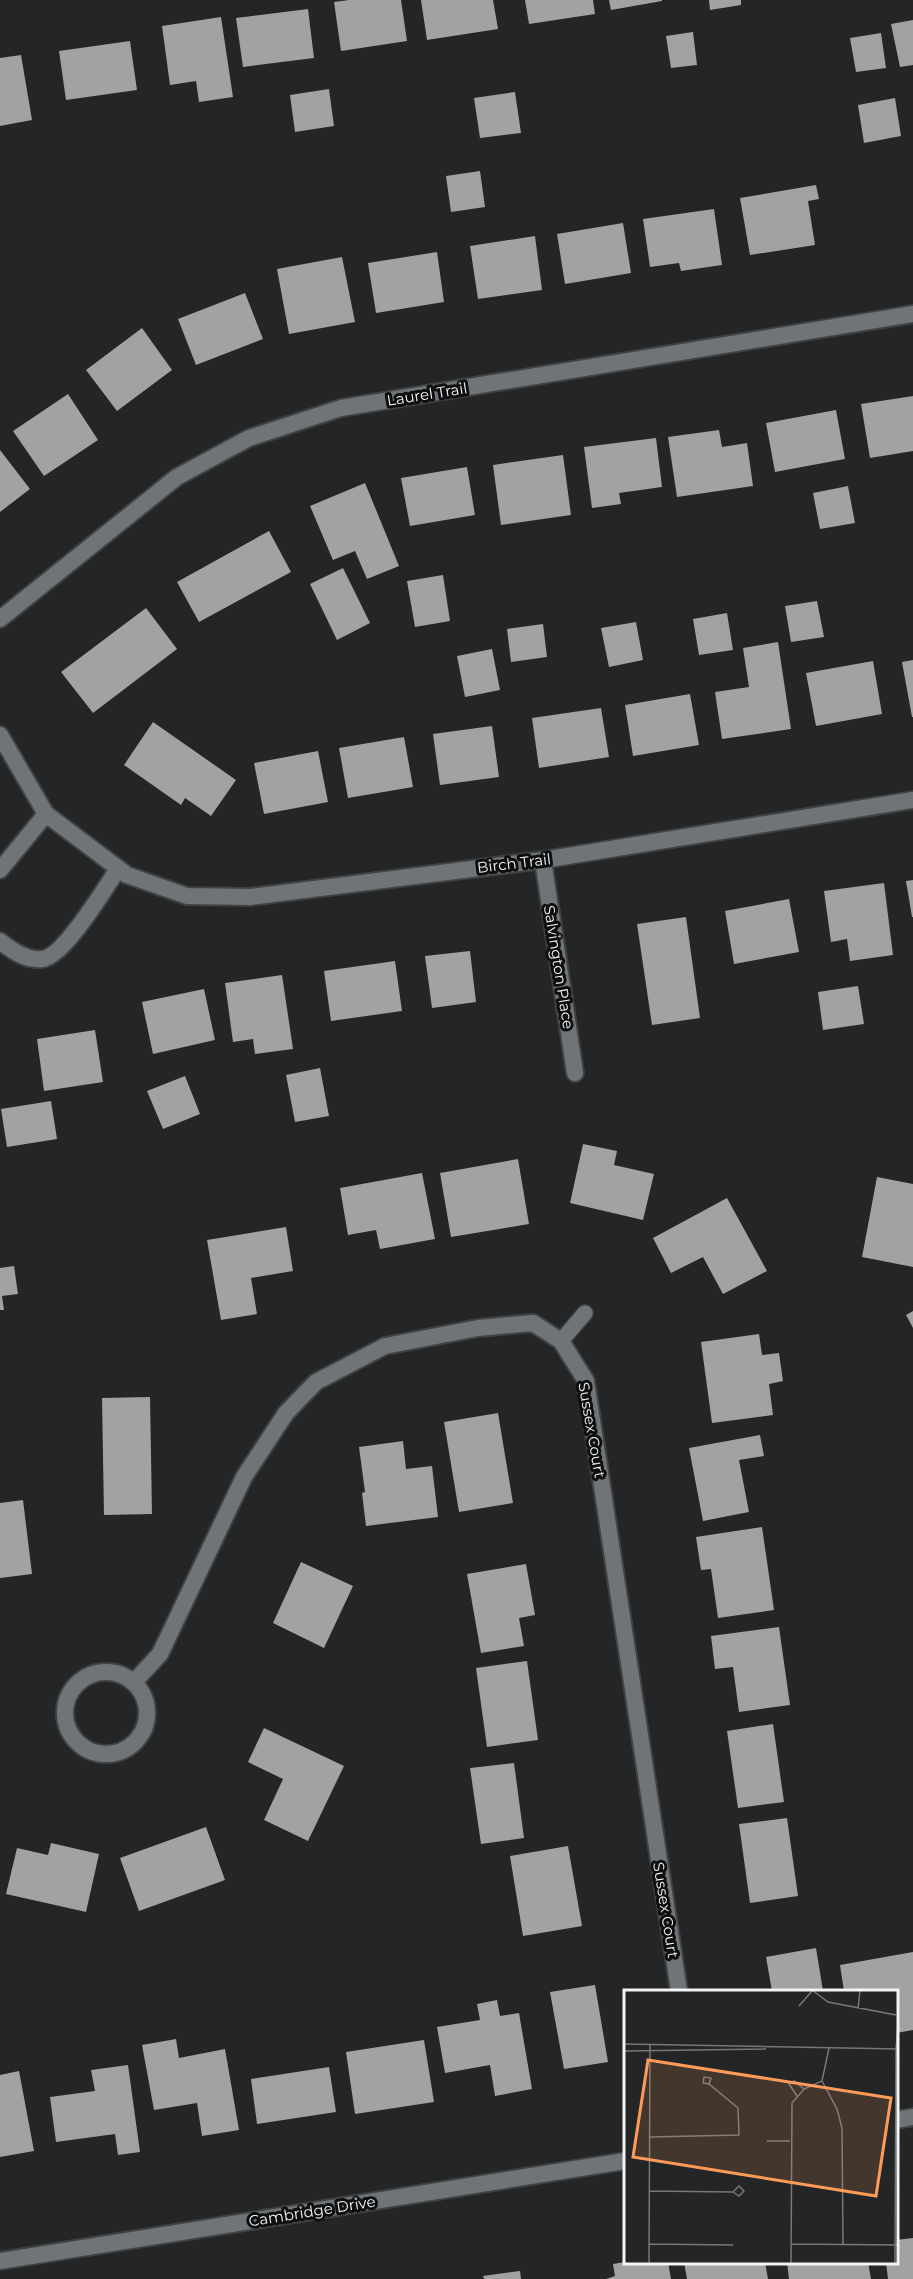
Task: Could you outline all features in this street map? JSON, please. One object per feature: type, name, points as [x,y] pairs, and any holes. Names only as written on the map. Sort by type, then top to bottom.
[{"type":"street","name":"Laurel Trail","points":[[0,619],[177,477],[249,438],[341,408],[913,314]]},
{"type":"street","name":"Birch Trail","points":[[0,735],[46,814],[127,875],[187,896],[250,897],[543,860],[913,800]]},
{"type":"street","points":[[0,870],[46,814]]},
{"type":"street","name":"Salvington Place","points":[[543,860],[575,1073]]},
{"type":"street","points":[[0,941],[16,954],[42,959],[59,951],[118,869]]},
{"type":"street","name":"Sussex Court","points":[[134,1682],[160,1654],[244,1477],[286,1413],[316,1382],[385,1346],[478,1328],[533,1323],[561,1341],[586,1381],[679,1990]]},
{"type":"street","points":[[107,1672],[121,1675],[134,1682],[146,1701],[147,1715],[144,1729],[137,1741],[126,1750],[105,1755],[91,1752],[75,1740],[67,1725],[65,1711],[71,1691],[81,1680],[93,1674],[107,1672]]},
{"type":"street","points":[[898,2120],[913,2117]]},
{"type":"street","name":"Cambridge Drive","points":[[0,2261],[624,2161]]},
{"type":"lane","points":[[561,1341],[585,1312]]},
{"type":"building","points":[[401,0],[407,41],[341,51],[334,2]]},
{"type":"building","points":[[421,0],[493,0],[498,29],[427,40]]},
{"type":"building","points":[[525,0],[593,0],[595,14],[529,24]]},
{"type":"building","points":[[609,0],[662,0],[662,1],[611,10]]},
{"type":"building","points":[[709,0],[741,0],[741,5],[710,10]]},
{"type":"building","points":[[308,9],[314,58],[243,67],[236,18]]},
{"type":"building","points":[[221,17],[233,97],[199,102],[196,81],[170,85],[162,26]]},
{"type":"building","points":[[913,20],[913,65],[900,67],[891,24]]},
{"type":"building","points":[[693,32],[697,65],[671,68],[666,36]]},
{"type":"building","points":[[881,33],[886,68],[856,72],[850,38]]},
{"type":"building","points":[[130,41],[137,90],[66,100],[59,51]]},
{"type":"building","points":[[21,55],[32,120],[0,126],[0,58]]},
{"type":"building","points":[[329,89],[334,126],[295,132],[290,95]]},
{"type":"building","points":[[515,92],[521,133],[480,138],[474,98]]},
{"type":"building","points":[[895,98],[901,136],[864,143],[858,105]]},
{"type":"building","points":[[480,171],[485,207],[451,212],[446,176]]},
{"type":"building","points":[[816,185],[819,199],[808,201],[815,245],[750,255],[740,198]]},
{"type":"building","points":[[714,209],[722,265],[681,271],[679,263],[650,267],[643,219]]},
{"type":"building","points":[[623,223],[631,273],[565,284],[557,234]]},
{"type":"building","points":[[535,236],[542,290],[478,299],[470,246]]},
{"type":"building","points":[[437,252],[444,302],[376,313],[368,263]]},
{"type":"building","points":[[342,257],[355,322],[289,334],[277,269]]},
{"type":"building","points":[[245,293],[263,339],[196,365],[178,319]]},
{"type":"building","points":[[142,328],[172,370],[117,411],[86,370]]},
{"type":"building","points":[[68,394],[98,440],[44,476],[13,431]]},
{"type":"building","points":[[913,396],[913,451],[870,458],[861,404]]},
{"type":"building","points":[[836,410],[845,459],[775,472],[766,423]]},
{"type":"building","points":[[719,430],[722,447],[747,443],[753,486],[677,497],[668,437]]},
{"type":"building","points":[[656,438],[662,487],[619,493],[621,504],[592,508],[584,447]]},
{"type":"building","points":[[0,450],[30,489],[0,512]]},
{"type":"building","points":[[563,455],[571,515],[501,525],[493,465]]},
{"type":"building","points":[[467,467],[475,515],[410,526],[401,478]]},
{"type":"building","points":[[365,483],[399,566],[367,579],[355,551],[333,560],[310,506]]},
{"type":"building","points":[[848,486],[855,523],[820,529],[813,493]]},
{"type":"building","points":[[269,531],[291,572],[199,622],[177,582]]},
{"type":"building","points":[[343,568],[370,623],[337,640],[310,584]]},
{"type":"building","points":[[443,575],[450,621],[415,627],[407,581]]},
{"type":"building","points":[[817,601],[824,637],[791,642],[785,606]]},
{"type":"building","points":[[146,608],[177,649],[93,713],[61,672]]},
{"type":"building","points":[[727,613],[733,650],[699,655],[693,619]]},
{"type":"building","points":[[636,622],[643,660],[609,667],[601,628]]},
{"type":"building","points":[[543,624],[547,657],[511,662],[507,629]]},
{"type":"building","points":[[778,642],[791,729],[722,739],[715,692],[749,687],[743,648]]},
{"type":"building","points":[[492,649],[500,690],[465,697],[457,656]]},
{"type":"building","points":[[913,660],[913,717],[912,717],[902,662]]},
{"type":"building","points":[[873,661],[882,714],[816,726],[806,673]]},
{"type":"building","points":[[690,694],[699,745],[633,756],[625,705]]},
{"type":"building","points":[[601,708],[609,757],[539,768],[532,718]]},
{"type":"building","points":[[153,722],[236,780],[211,816],[185,798],[181,805],[124,765]]},
{"type":"building","points":[[492,726],[499,777],[440,785],[433,734]]},
{"type":"building","points":[[404,737],[413,787],[348,798],[339,748]]},
{"type":"building","points":[[318,751],[328,802],[264,814],[254,763]]},
{"type":"building","points":[[913,880],[913,917],[912,917],[906,881]]},
{"type":"building","points":[[884,883],[893,955],[850,961],[847,939],[831,942],[824,891]]},
{"type":"building","points":[[789,899],[799,952],[734,964],[725,911]]},
{"type":"building","points":[[686,917],[700,1018],[652,1025],[637,924]]},
{"type":"building","points":[[470,951],[476,1002],[432,1008],[425,956]]},
{"type":"building","points":[[395,961],[402,1011],[331,1021],[324,971]]},
{"type":"building","points":[[282,975],[293,1049],[255,1054],[253,1039],[233,1042],[225,983]]},
{"type":"building","points":[[858,986],[864,1024],[823,1030],[818,992]]},
{"type":"building","points":[[204,989],[215,1040],[153,1054],[142,1002]]},
{"type":"building","points":[[95,1030],[103,1082],[44,1091],[37,1039]]},
{"type":"building","points":[[320,1068],[329,1116],[295,1122],[286,1075]]},
{"type":"building","points":[[185,1076],[200,1114],[163,1129],[147,1091]]},
{"type":"building","points":[[51,1101],[57,1139],[7,1147],[1,1109]]},
{"type":"building","points":[[583,1144],[617,1151],[614,1165],[654,1174],[643,1220],[570,1203]]},
{"type":"building","points":[[518,1159],[529,1224],[451,1237],[440,1173]]},
{"type":"building","points":[[422,1173],[435,1239],[380,1249],[376,1230],[348,1235],[340,1188]]},
{"type":"building","points":[[877,1177],[913,1184],[913,1267],[862,1257]]},
{"type":"building","points":[[727,1198],[767,1271],[723,1294],[703,1257],[671,1273],[653,1238]]},
{"type":"building","points":[[286,1227],[293,1271],[251,1278],[257,1314],[221,1320],[207,1240]]},
{"type":"building","points":[[14,1266],[18,1294],[2,1296],[4,1310],[0,1310],[0,1268]]},
{"type":"building","points":[[913,1311],[913,1328],[906,1315]]},
{"type":"building","points":[[759,1334],[762,1355],[779,1353],[783,1381],[769,1384],[773,1415],[712,1423],[701,1342]]},
{"type":"building","points":[[150,1397],[152,1514],[104,1515],[102,1398]]},
{"type":"building","points":[[498,1413],[513,1503],[459,1512],[444,1422]]},
{"type":"building","points":[[760,1435],[764,1456],[739,1460],[749,1512],[703,1521],[689,1448]]},
{"type":"building","points":[[403,1441],[406,1469],[432,1466],[438,1517],[366,1526],[362,1493],[365,1492],[359,1447]]},
{"type":"building","points":[[23,1500],[32,1574],[0,1578],[0,1503]]},
{"type":"building","points":[[762,1527],[774,1610],[718,1618],[711,1569],[701,1570],[696,1537]]},
{"type":"building","points":[[301,1562],[353,1586],[324,1648],[273,1623]]},
{"type":"building","points":[[526,1564],[535,1615],[519,1618],[524,1646],[481,1653],[467,1574]]},
{"type":"building","points":[[779,1627],[790,1705],[739,1712],[733,1667],[715,1669],[711,1636]]},
{"type":"building","points":[[527,1661],[538,1740],[487,1747],[476,1668]]},
{"type":"building","points":[[773,1724],[784,1802],[738,1808],[727,1731]]},
{"type":"building","points":[[264,1728],[344,1766],[308,1841],[264,1820],[283,1779],[248,1762]]},
{"type":"building","points":[[514,1763],[524,1838],[481,1844],[470,1768]]},
{"type":"building","points":[[787,1818],[798,1896],[750,1903],[739,1824]]},
{"type":"building","points":[[206,1827],[225,1880],[139,1911],[120,1858]]},
{"type":"building","points":[[51,1843],[99,1854],[86,1912],[6,1894],[17,1848],[48,1855]]},
{"type":"building","points":[[568,1846],[582,1926],[523,1936],[510,1856]]},
{"type":"building","points":[[816,1948],[823,1990],[772,1990],[766,1957]]},
{"type":"building","points":[[913,1952],[913,2030],[898,2033],[898,1990],[844,1990],[840,1965]]},
{"type":"building","points":[[595,1985],[608,2062],[564,2069],[550,1992]]},
{"type":"building","points":[[497,2000],[500,2016],[519,2013],[532,2089],[495,2096],[490,2065],[445,2073],[437,2027],[480,2020],[477,2004]]},
{"type":"building","points":[[176,2039],[179,2058],[225,2049],[239,2130],[202,2136],[197,2103],[154,2110],[142,2045]]},
{"type":"building","points":[[424,2040],[434,2102],[355,2114],[346,2052]]},
{"type":"building","points":[[128,2065],[140,2152],[118,2155],[115,2134],[56,2142],[50,2097],[95,2091],[91,2070]]},
{"type":"building","points":[[329,2067],[336,2112],[257,2124],[251,2079]]},
{"type":"building","points":[[19,2071],[34,2151],[0,2157],[0,2075]]},
{"type":"building","points":[[913,2238],[913,2279],[888,2279],[886,2264],[898,2264],[898,2240]]},
{"type":"building","points":[[624,2262],[624,2264],[668,2264],[671,2279],[606,2279],[615,2276],[613,2264]]},
{"type":"building","points":[[684,2264],[765,2264],[768,2279],[687,2279]]},
{"type":"building","points":[[787,2264],[868,2264],[871,2279],[789,2279]]},
{"type":"building","points":[[520,2271],[521,2279],[484,2279],[483,2276]]}]
